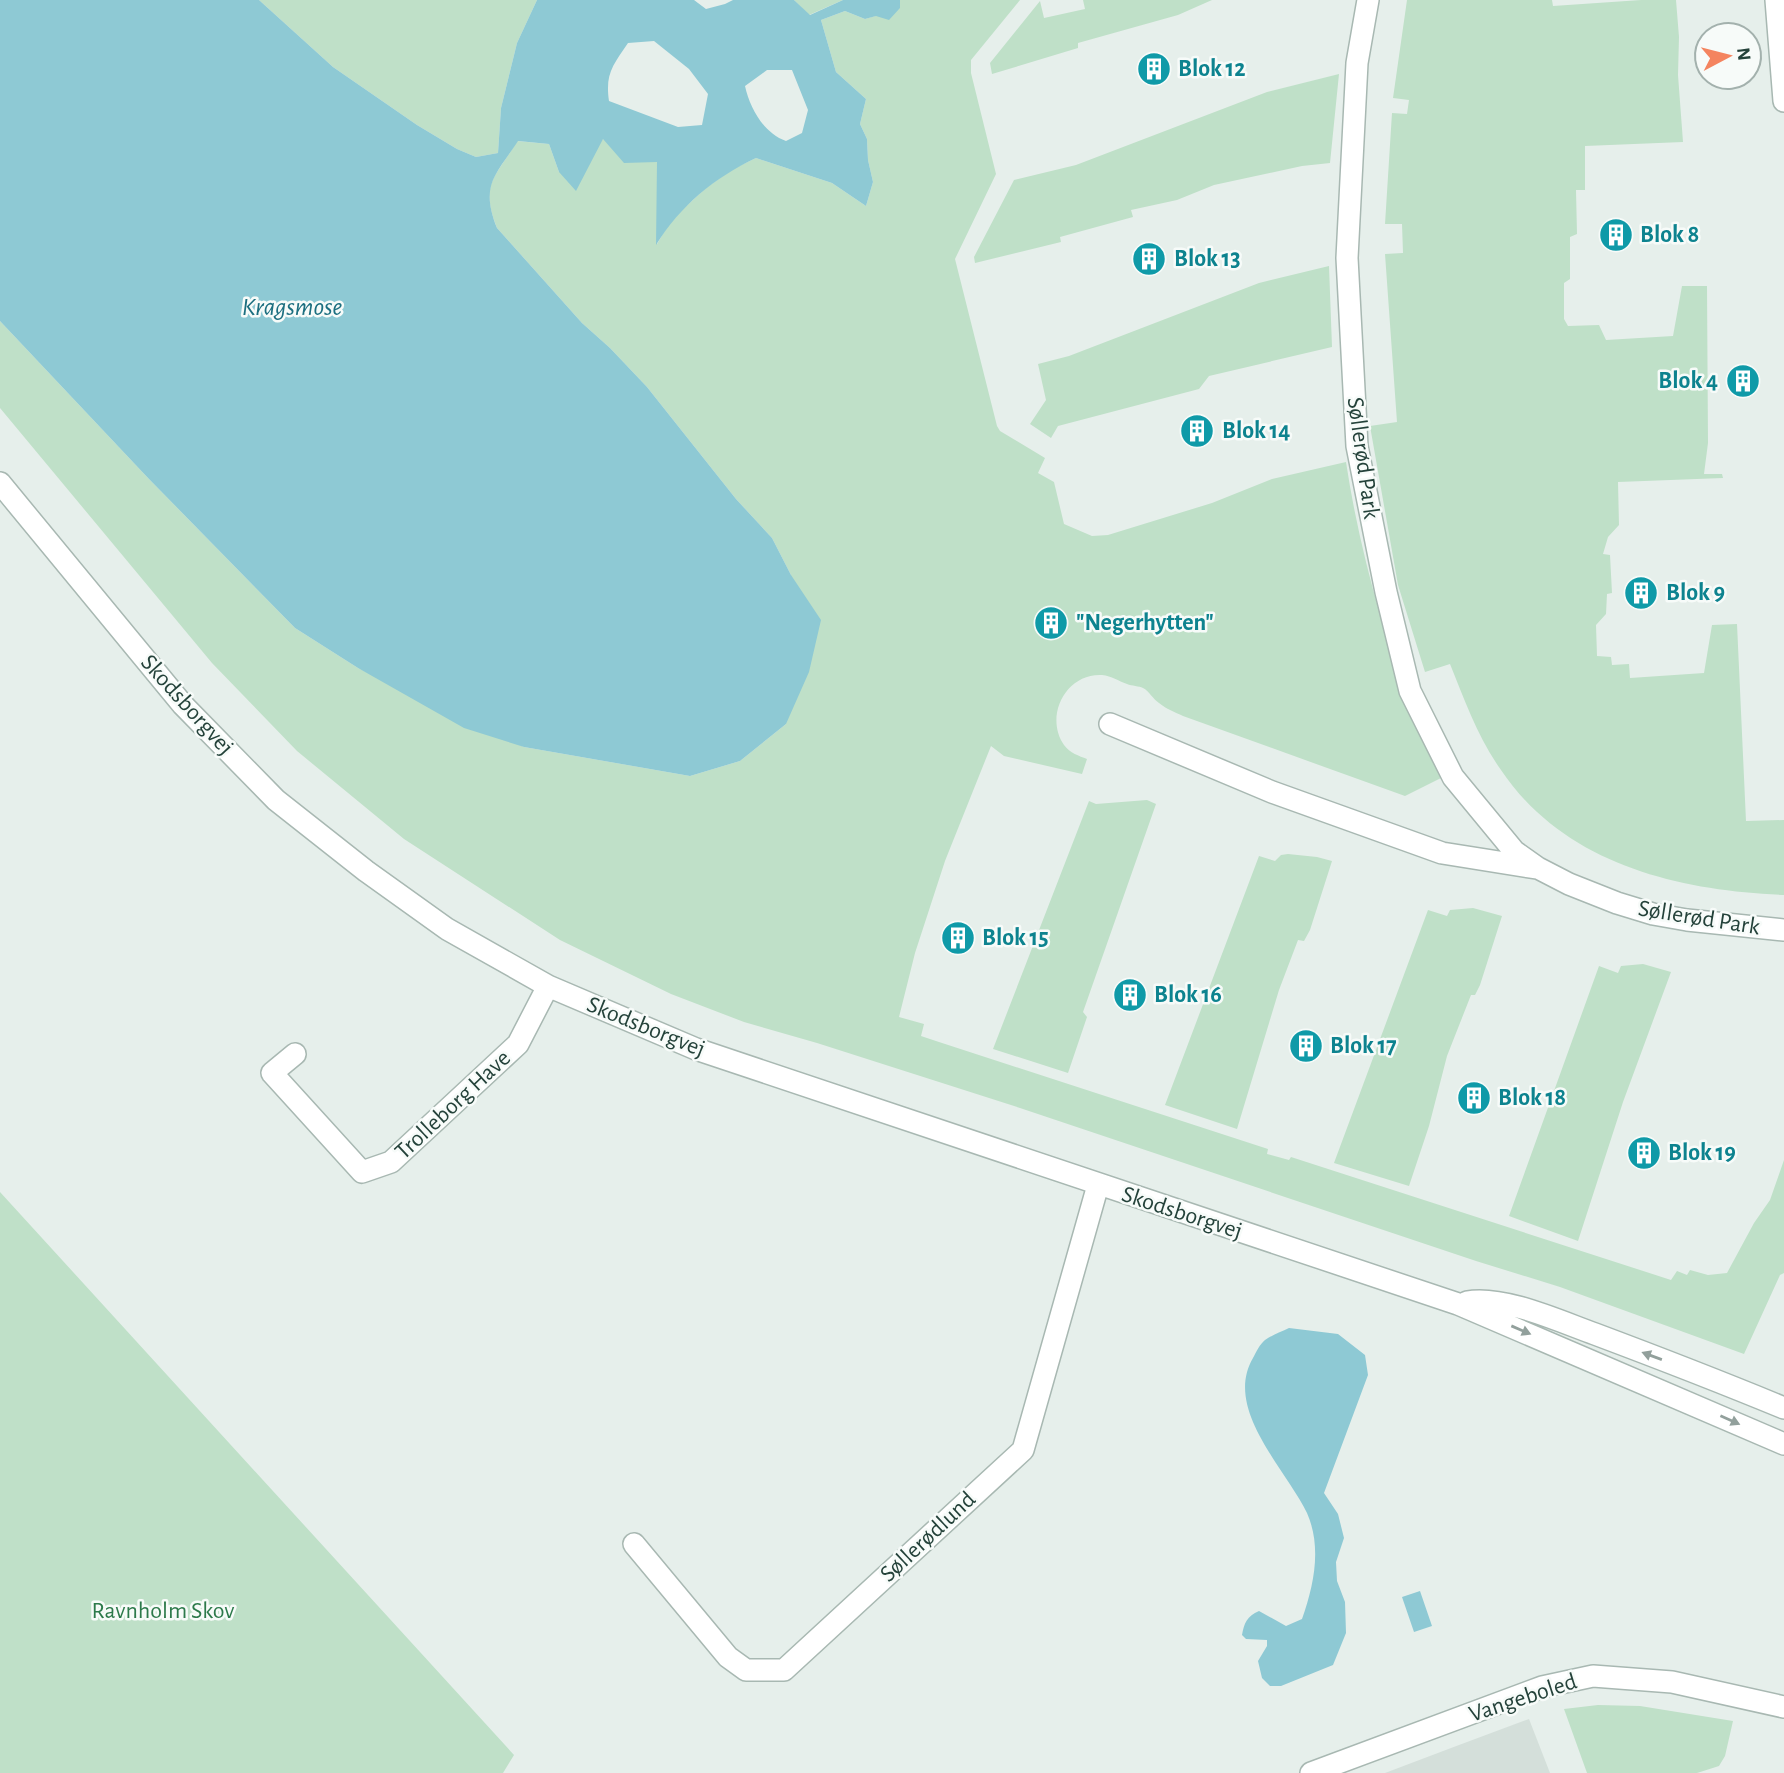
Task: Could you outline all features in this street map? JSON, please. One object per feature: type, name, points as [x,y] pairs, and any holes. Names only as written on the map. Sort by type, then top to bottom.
[{"type":"street","name":"Søllerød Park","points":[[1367,0],[1357,63],[1347,257],[1358,458],[1410,691],[1454,777],[1514,851],[1538,868],[1593,894],[1653,914],[1784,930]]},
{"type":"street","points":[[1776,0],[1784,101]]},
{"type":"street","name":"Skodsborgvej","points":[[0,483],[183,705],[276,800],[366,871],[447,929],[548,986],[696,1049],[1458,1304],[1784,1444]]},
{"type":"street","name":"Søllerød Park","points":[[1110,724],[1272,792],[1442,853],[1538,868]]},
{"type":"street","name":"Trolleborg Have","points":[[295,1054],[271,1073],[362,1172],[391,1162],[518,1044],[548,986]]},
{"type":"street","name":"Søllerødlund","points":[[634,1544],[728,1657],[746,1670],[784,1670],[1023,1450],[1098,1185]]},
{"type":"street","name":"Skodsborgvej","points":[[1458,1304],[1478,1300],[1527,1310],[1700,1373],[1784,1408]]},
{"type":"street","name":"Vangeboled","points":[[1311,1773],[1542,1687],[1593,1676],[1672,1682],[1784,1707]]},
{"type":"shaded area","points":[[1529,1719],[1550,1773],[1385,1773],[1459,1745]]},
{"type":"green space","points":[[259,0],[537,0],[517,43],[501,108],[498,153],[476,157],[417,125],[333,67]]},
{"type":"green space","points":[[794,0],[843,0],[809,15]]},
{"type":"green space","points":[[900,0],[1020,0],[971,60],[971,73],[996,174],[955,259],[997,426],[1000,431],[1045,458],[1038,473],[1054,482],[1064,524],[1092,536],[1108,535],[1212,503],[1272,479],[1346,462],[1365,560],[1393,660],[1414,719],[1443,777],[1405,796],[1183,716],[1162,705],[1141,687],[1112,677],[1089,676],[1078,681],[1062,698],[1056,722],[1064,745],[1087,759],[1082,774],[1004,756],[991,746],[945,861],[915,953],[899,1017],[924,1024],[921,1036],[1268,1149],[1267,1154],[1289,1160],[1291,1157],[1671,1280],[1677,1271],[1687,1275],[1690,1270],[1708,1275],[1727,1273],[1754,1223],[1770,1200],[1784,1160],[1784,1273],[1780,1275],[1744,1354],[1560,1287],[1020,1108],[744,1022],[671,994],[560,940],[404,839],[297,751],[212,663],[0,408],[0,321],[295,628],[358,668],[524,747],[690,776],[740,761],[786,724],[791,575],[772,538],[736,499],[647,387],[582,323],[497,228],[492,213],[490,190],[492,181],[517,141],[549,144],[559,172],[603,139],[657,162],[657,244],[671,220],[706,188],[731,170],[756,158],[832,183],[866,206],[873,182],[867,139],[860,124],[866,99],[836,72],[821,20],[845,11],[865,19],[899,9]]},
{"type":"green space","points":[[1083,0],[1212,0],[1178,15],[1078,43],[1078,48],[992,74],[990,63],[1040,1],[1044,18],[1085,9]]},
{"type":"green space","points":[[1407,0],[1552,0],[1553,6],[1676,0],[1683,142],[1585,146],[1585,190],[1576,190],[1577,234],[1570,237],[1570,279],[1564,283],[1564,319],[1568,326],[1599,325],[1606,340],[1673,336],[1682,286],[1707,286],[1708,443],[1704,474],[1722,474],[1723,478],[1618,482],[1619,525],[1608,537],[1603,554],[1610,555],[1612,593],[1607,594],[1606,614],[1596,625],[1597,656],[1611,657],[1612,665],[1629,664],[1630,678],[1704,673],[1712,625],[1737,624],[1746,821],[1784,820],[1784,895],[1704,887],[1664,878],[1626,866],[1590,850],[1557,829],[1527,802],[1501,770],[1479,732],[1450,664],[1425,672],[1398,585],[1370,426],[1397,422],[1385,254],[1403,253],[1402,224],[1385,224],[1392,113],[1407,114],[1409,100],[1393,98]]},
{"type":"green space","points":[[1339,74],[1330,163],[1302,166],[1214,185],[1177,200],[1131,210],[1133,217],[1060,237],[1061,242],[975,263],[974,257],[1014,180],[1076,165],[1267,92]]},
{"type":"green space","points":[[1329,266],[1332,347],[1209,376],[1199,389],[1058,426],[1051,438],[1030,424],[1046,400],[1038,364],[1069,356],[1259,283]]},
{"type":"green space","points":[[1147,800],[1156,804],[1083,1012],[1087,1017],[1068,1073],[993,1049],[1089,801],[1096,804]]},
{"type":"green space","points":[[1281,855],[1332,861],[1310,930],[1304,941],[1298,940],[1279,990],[1237,1129],[1165,1105],[1259,856],[1275,861]]},
{"type":"green space","points":[[1473,908],[1502,916],[1480,985],[1475,995],[1471,995],[1447,1056],[1429,1126],[1409,1186],[1334,1163],[1428,910],[1447,916],[1450,910]]},
{"type":"green space","points":[[1643,964],[1671,972],[1623,1102],[1578,1241],[1509,1216],[1599,966],[1618,973],[1621,966]]},
{"type":"green space","name":"Ravnholm Skov","points":[[0,1192],[514,1755],[503,1773],[0,1773]]},
{"type":"green space","points":[[1598,1705],[1640,1706],[1733,1721],[1725,1756],[1719,1766],[1697,1773],[1587,1773],[1564,1709]]},
{"type":"water","name":"Kragsmose","points":[[0,0],[259,0],[333,67],[417,125],[476,157],[498,153],[501,108],[517,43],[537,0],[694,0],[706,9],[733,0],[794,0],[810,15],[843,0],[900,0],[900,8],[889,20],[876,16],[865,19],[845,11],[821,20],[836,72],[866,99],[860,124],[867,139],[873,182],[866,206],[832,183],[756,158],[726,174],[700,194],[676,217],[656,245],[657,162],[624,163],[603,139],[576,191],[559,172],[549,144],[518,141],[492,181],[490,201],[497,228],[582,323],[647,387],[736,499],[772,538],[791,575],[821,620],[809,672],[786,724],[740,761],[690,776],[524,747],[464,728],[358,668],[295,628],[0,321]],"holes":[[[654,41],[689,69],[708,94],[702,125],[678,127],[609,101],[611,70],[628,43]],[[767,70],[792,70],[808,110],[802,133],[786,141],[771,132],[759,119],[747,95],[745,86]]]},
{"type":"water","points":[[1289,1328],[1338,1334],[1365,1355],[1368,1375],[1324,1493],[1338,1514],[1344,1538],[1336,1562],[1337,1581],[1345,1602],[1346,1633],[1333,1665],[1281,1686],[1270,1686],[1262,1678],[1258,1661],[1267,1646],[1267,1640],[1246,1639],[1242,1635],[1244,1627],[1247,1620],[1259,1611],[1286,1626],[1302,1619],[1315,1566],[1314,1539],[1307,1513],[1251,1418],[1246,1398],[1246,1377],[1261,1344]]},
{"type":"water","points":[[1420,1591],[1432,1626],[1414,1632],[1402,1597]]},
{"type":"place","name":"Blok 12","points":[[1154,69]]},
{"type":"place","name":"Blok 8","points":[[1616,235]]},
{"type":"place","name":"Blok 13","points":[[1149,259]]},
{"type":"place","name":"Blok 4","points":[[1743,381]]},
{"type":"place","name":"Blok 14","points":[[1197,431]]},
{"type":"place","name":"Blok 9","points":[[1641,593]]},
{"type":"place","name":"\"Negerhytten\"","points":[[1051,623]]},
{"type":"place","name":"Blok 15","points":[[958,938]]},
{"type":"place","name":"Blok 16","points":[[1130,995]]},
{"type":"place","name":"Blok 17","points":[[1306,1046]]},
{"type":"place","name":"Blok 18","points":[[1474,1098]]},
{"type":"place","name":"Blok 19","points":[[1644,1153]]}]
